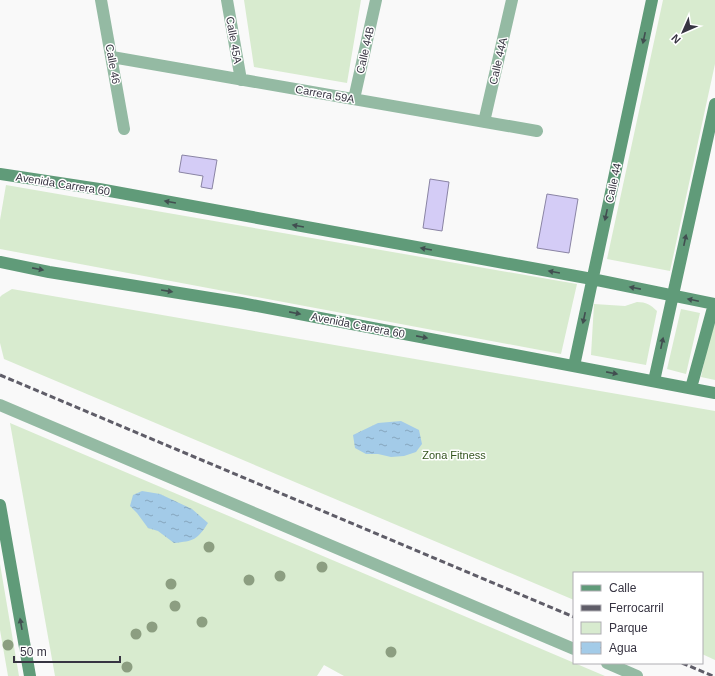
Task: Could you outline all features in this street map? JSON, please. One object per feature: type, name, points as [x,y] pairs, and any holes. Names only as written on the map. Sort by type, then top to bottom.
[{"type":"main road","name":"Calle 44","points":[[574,366],[652,0]]},
{"type":"main road","points":[[654,381],[715,104]]},
{"type":"main road","name":"Avenida Carrera 60","points":[[0,174],[99,189],[714,304]]},
{"type":"main road","name":"Avenida Carrera 60","points":[[0,262],[49,272],[241,303],[715,393]]},
{"type":"main road","points":[[691,388],[714,304]]},
{"type":"main road","points":[[0,505],[30,676]]},
{"type":"street","name":"Calle 46","points":[[101,0],[124,129]]},
{"type":"street","name":"Calle 45A","points":[[227,0],[241,80]]},
{"type":"street","name":"Calle 44B","points":[[354,99],[376,0]]},
{"type":"street","name":"Calle 44A","points":[[484,122],[512,0]]},
{"type":"street","name":"Carrera 59A","points":[[112,57],[537,131]]},
{"type":"street","points":[[0,405],[573,649]]},
{"type":"street","points":[[609,664],[637,676]]},
{"type":"green space","points":[[244,0],[361,0],[347,83],[254,67]]},
{"type":"green space","points":[[663,0],[715,0],[715,64],[670,271],[607,259]]},
{"type":"green space","points":[[6,185],[577,284],[561,354],[0,249],[0,220]]},
{"type":"green space","name":"Zona Fitness","points":[[12,289],[715,411],[715,660],[703,654],[703,572],[573,572],[573,600],[4,359],[0,343],[0,297]]},
{"type":"green space","points":[[637,302],[648,304],[657,311],[646,365],[591,355],[594,304],[625,306]]},
{"type":"green space","points":[[681,309],[700,313],[686,374],[667,369]]},
{"type":"green space","points":[[713,320],[715,320],[715,380],[701,377]]},
{"type":"green space","points":[[10,423],[573,662],[573,664],[577,664],[605,676],[344,676],[324,665],[317,676],[55,676]]},
{"type":"green space","points":[[0,564],[19,676],[8,676],[0,630]]},
{"type":"water","points":[[401,421],[419,430],[422,444],[416,452],[404,456],[391,457],[378,454],[366,454],[355,448],[353,435],[378,423]]},
{"type":"water","points":[[142,491],[160,494],[192,509],[208,523],[201,533],[194,539],[174,543],[158,531],[148,528],[130,506],[133,495]]},
{"type":"building","points":[[182,155],[217,160],[212,189],[201,187],[203,176],[179,172]]},
{"type":"building","points":[[430,179],[449,182],[442,231],[423,228]]},
{"type":"building","points":[[547,194],[578,199],[569,253],[537,248]]},
{"type":"railway","points":[[0,375],[573,617]]},
{"type":"railway","points":[[684,664],[713,676]]}]
